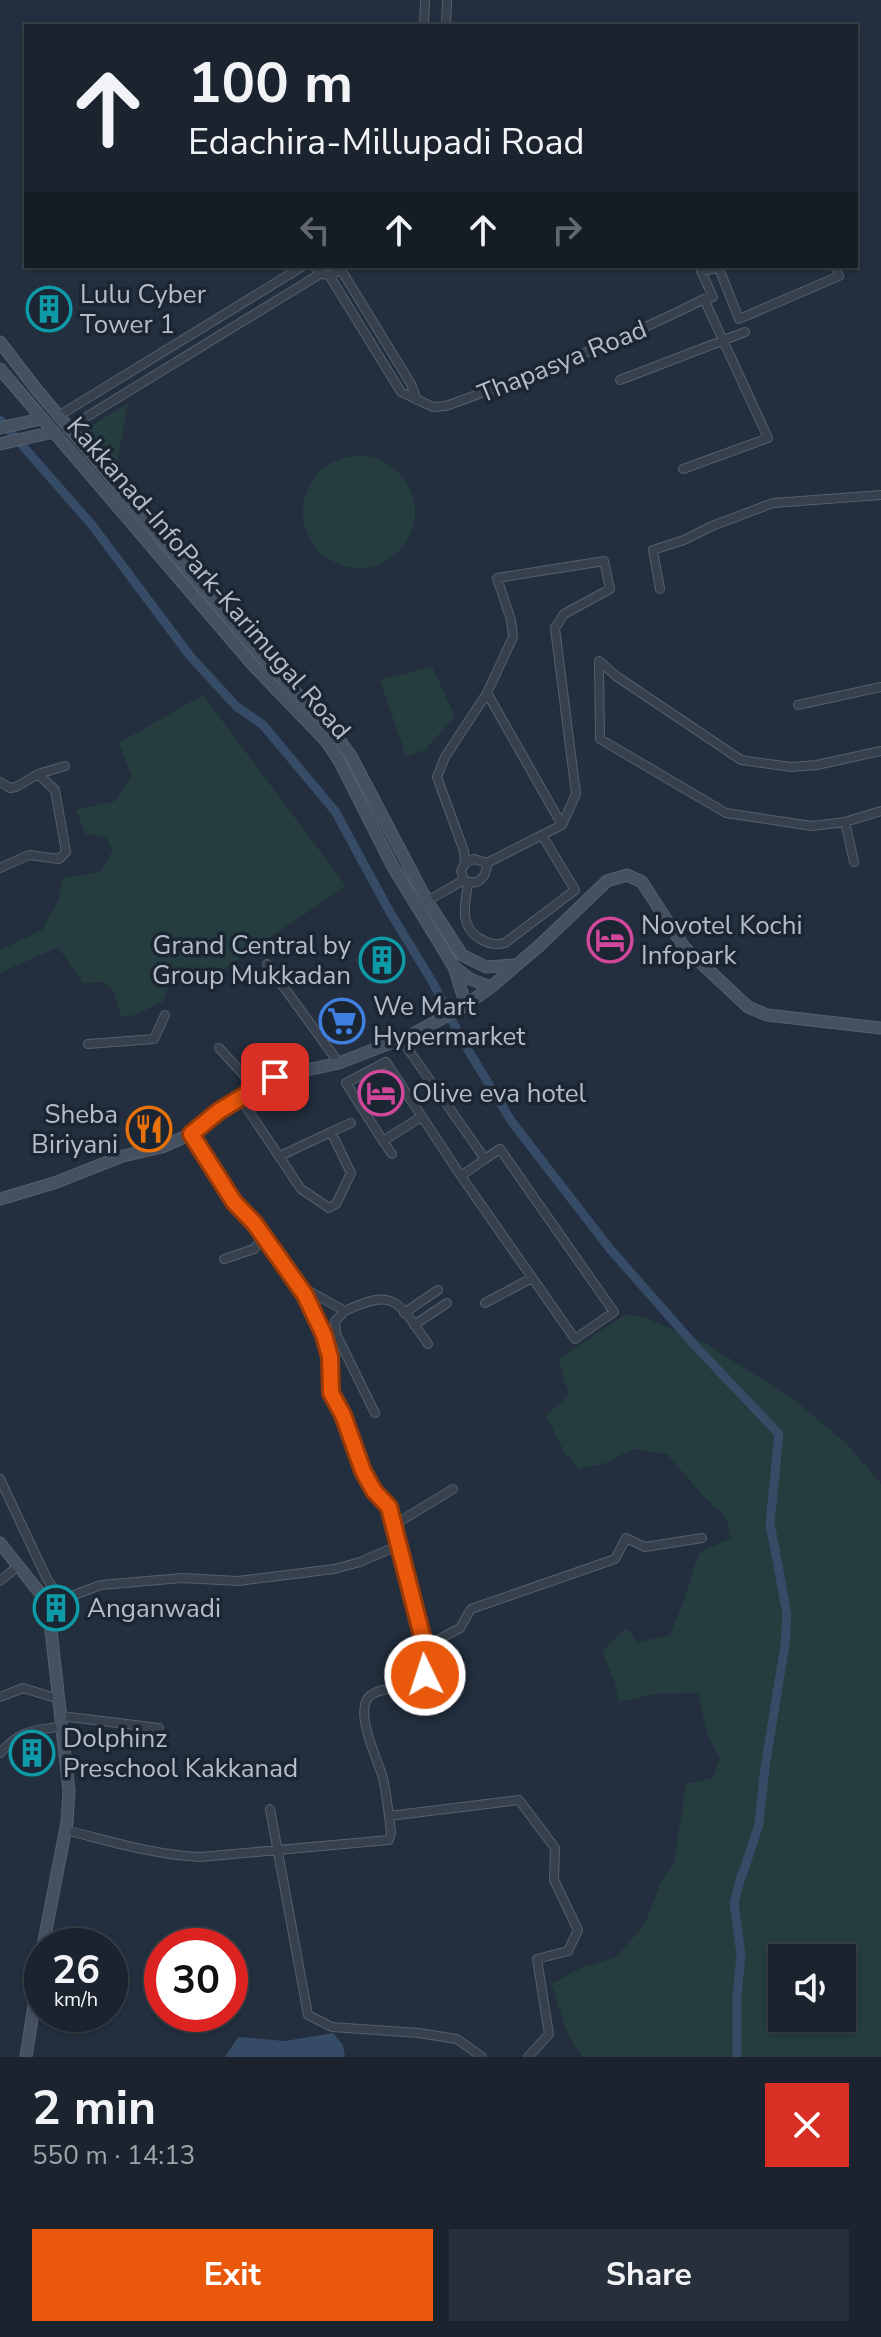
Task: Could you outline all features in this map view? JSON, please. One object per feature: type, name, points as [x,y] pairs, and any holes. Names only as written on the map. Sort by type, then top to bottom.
[{"type":"main road","name":"Kakkanad-InfoPark-Karimugal Road","points":[[0,342],[261,656],[335,734],[351,756],[392,865],[454,967],[473,981],[491,987]]},
{"type":"main road","name":"Kakkanad-InfoPark-Karimugal Road","points":[[0,369],[36,420],[54,432],[252,664],[326,741],[462,955],[486,967],[515,965]]},
{"type":"main road","points":[[0,428],[36,420]]},
{"type":"main road","points":[[0,444],[54,432]]},
{"type":"main road","points":[[0,1199],[54,1183],[123,1156],[162,1147],[191,1134],[219,1111],[275,1077],[339,1063],[439,1021],[491,987],[539,946],[597,888],[607,881],[627,875],[642,882],[669,927],[691,955],[748,1007],[767,1015],[881,1028]]},
{"type":"main road","points":[[454,967],[464,1006]]},
{"type":"main road","points":[[0,1543],[53,1603],[69,1791],[46,1928]]},
{"type":"main road","points":[[26,2057],[30,2032]]},
{"type":"street","points":[[424,24],[425,0]]},
{"type":"street","points":[[446,24],[447,0]]},
{"type":"street","points":[[60,415],[300,268]]},
{"type":"street","points":[[317,268],[325,274],[401,392],[417,401]]},
{"type":"street","points":[[70,427],[338,268]]},
{"type":"street","points":[[341,268],[411,384],[417,401]]},
{"type":"street","points":[[683,469],[768,438],[704,299],[713,297],[701,271],[714,268]]},
{"type":"street","points":[[719,268],[739,319],[839,276],[836,268]]},
{"type":"street","name":"Thapasya Road","points":[[417,401],[433,407],[446,406],[650,326],[704,299]]},
{"type":"street","points":[[620,380],[745,332]]},
{"type":"street","points":[[660,589],[653,550],[773,503],[881,495]]},
{"type":"street","points":[[465,863],[474,859],[487,863],[542,835],[562,825],[576,794],[555,628],[564,614],[610,589],[604,561],[497,578],[511,620],[513,637],[487,693],[445,757],[437,777],[458,830],[465,863],[461,871],[466,881],[464,912],[470,932],[495,945],[505,943],[575,890],[542,835]]},
{"type":"street","points":[[881,751],[817,765],[791,767],[741,760],[616,676],[599,661],[600,739],[726,813],[812,826],[845,822],[881,811]]},
{"type":"street","points":[[798,705],[881,687]]},
{"type":"street","points":[[487,693],[562,825]]},
{"type":"street","points":[[0,782],[10,788],[16,787],[38,774],[65,766]]},
{"type":"street","points":[[0,868],[29,855],[59,859],[66,852],[55,790],[38,774]]},
{"type":"street","points":[[845,822],[854,862]]},
{"type":"street","points":[[427,901],[466,881],[483,878],[487,863]]},
{"type":"street","points":[[267,964],[339,1063]]},
{"type":"street","points":[[88,1044],[154,1039],[165,1015]]},
{"type":"street","points":[[401,1039],[485,1159]]},
{"type":"street","points":[[219,1048],[256,1088]]},
{"type":"street","points":[[392,1154],[346,1083],[386,1062],[461,1176],[575,1339],[614,1312],[500,1149],[461,1176]]},
{"type":"street","points":[[240,1098],[301,1189],[329,1208],[336,1204],[351,1173],[331,1132]]},
{"type":"street","points":[[383,1141],[421,1117]]},
{"type":"street","points":[[280,1156],[351,1123]]},
{"type":"street","points":[[65,1830],[176,1856],[200,1857],[389,1840],[391,1833],[383,1779],[364,1713],[367,1700],[374,1693],[414,1685],[425,1675],[428,1666],[389,1507],[374,1491],[363,1471],[343,1415],[331,1393],[330,1357],[324,1335],[299,1286],[234,1202],[191,1134]]},
{"type":"street","points":[[224,1259],[254,1249],[264,1237]]},
{"type":"street","points":[[485,1303],[532,1278]]},
{"type":"street","points":[[299,1286],[345,1311]]},
{"type":"street","points":[[404,1313],[438,1290]]},
{"type":"street","points":[[375,1413],[336,1334],[335,1321],[345,1311],[369,1299],[386,1298],[395,1303],[428,1344]]},
{"type":"street","points":[[414,1325],[447,1303]]},
{"type":"street","points":[[0,1479],[56,1592],[53,1603]]},
{"type":"street","points":[[394,1525],[453,1489]]},
{"type":"street","points":[[425,1647],[460,1628],[471,1609],[615,1559],[626,1538],[645,1547],[702,1538]]},
{"type":"street","points":[[53,1603],[101,1585],[182,1578],[238,1581],[334,1569],[397,1546]]},
{"type":"street","points":[[0,1581],[18,1566]]},
{"type":"street","points":[[0,1697],[23,1688],[59,1699]]},
{"type":"street","points":[[0,1753],[20,1734],[61,1721],[159,1728]]},
{"type":"street","points":[[389,1816],[519,1800],[555,1848],[554,1880],[578,1930],[568,1951],[537,1959],[549,2034],[528,2057]]},
{"type":"street","points":[[270,1809],[308,2015],[332,2027],[457,2039],[482,2057]]},
{"type":"green space","points":[[128,403],[116,469],[83,431]]},
{"type":"green space","points":[[359,456],[380,460],[399,472],[411,491],[415,512],[411,533],[399,552],[380,564],[359,568],[338,564],[319,552],[307,533],[303,512],[307,491],[319,472],[338,460]]},
{"type":"green space","points":[[432,667],[455,716],[425,750],[406,756],[380,680]]},
{"type":"green space","points":[[203,695],[346,886],[212,977],[175,969],[163,1001],[135,1015],[121,1017],[114,992],[103,982],[83,983],[58,947],[0,973],[0,950],[42,930],[59,899],[63,878],[100,872],[113,850],[104,836],[85,834],[76,810],[115,801],[132,777],[119,743]]},
{"type":"green space","points":[[627,1314],[646,1318],[704,1342],[796,1401],[847,1444],[881,1484],[881,2057],[583,2057],[568,2032],[551,1984],[581,1968],[616,1957],[645,1924],[662,1880],[674,1863],[686,1784],[713,1778],[720,1758],[708,1736],[698,1693],[654,1694],[619,1702],[615,1682],[602,1651],[627,1628],[637,1642],[668,1636],[700,1552],[731,1538],[726,1517],[667,1454],[633,1449],[606,1463],[579,1469],[564,1452],[546,1415],[569,1395],[558,1359]]},
{"type":"water","points":[[333,2033],[343,2045],[345,2057],[225,2057],[238,2037],[285,2041]]},
{"type":"waterway","points":[[0,420],[92,525],[190,656],[236,706],[263,725],[335,811],[462,1040],[512,1122],[610,1249],[698,1349],[779,1434],[770,1523],[787,1614],[785,1645],[759,1824],[742,1876]]},
{"type":"waterway","points":[[737,2057],[737,1995],[741,1955],[734,1903],[742,1873]]},
{"type":"place","name":"Lulu Cyber Tower 1","points":[[49,309]]},
{"type":"place","name":"Novotel Kochi Infopark","points":[[610,940]]},
{"type":"place","name":"Grand Central by Group Mukkadan","points":[[382,960]]},
{"type":"place","name":"We Mart Hypermarket","points":[[342,1021]]},
{"type":"place","name":"Olive eva hotel","points":[[381,1093]]},
{"type":"place","name":"Sheba Biriyani","points":[[149,1129]]},
{"type":"place","name":"Anganwadi","points":[[56,1608]]},
{"type":"place","name":"Dolphinz Preschool Kakkanad","points":[[32,1753]]},
{"type":"route","points":[[275,1077],[219,1111],[191,1134],[234,1202],[255,1224],[295,1278],[324,1335],[330,1357],[331,1393],[343,1415],[363,1471],[374,1491],[389,1507],[425,1647],[428,1666],[425,1675]]}]
